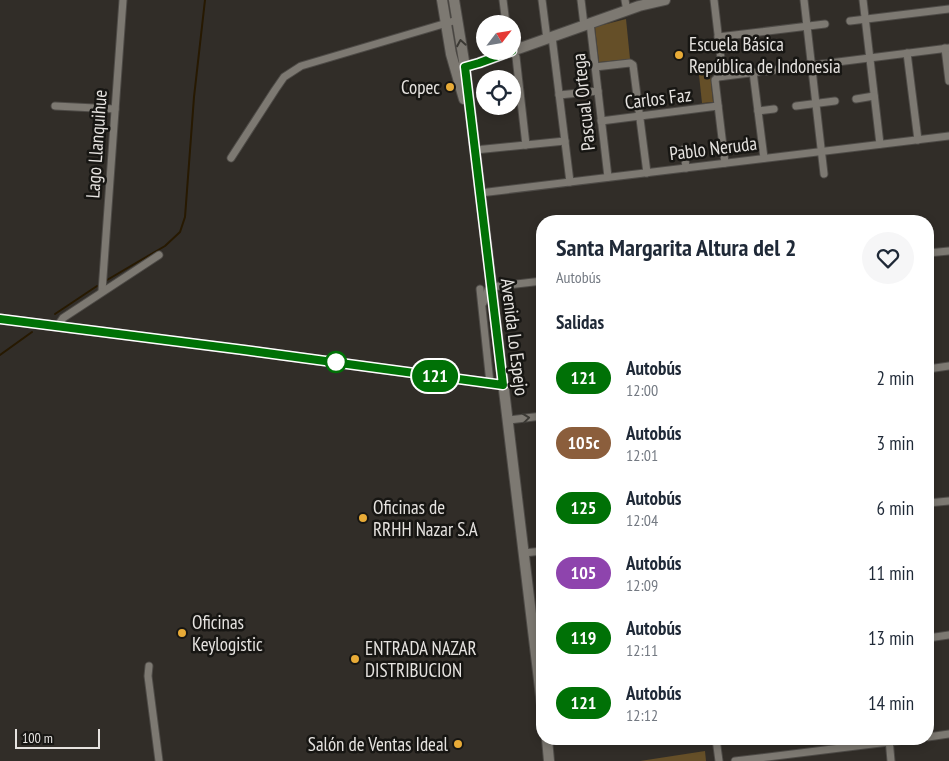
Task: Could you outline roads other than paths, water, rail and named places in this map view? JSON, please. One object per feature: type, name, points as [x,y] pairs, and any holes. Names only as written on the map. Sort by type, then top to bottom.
[{"type":"main road","name":"Avenida Lo Espejo","points":[[442,0],[446,24],[460,68],[471,122],[536,646]]},
{"type":"main road","name":"Avenida Lo Espejo","points":[[454,0],[460,68]]},
{"type":"main road","points":[[521,48],[587,24],[626,5],[665,0]]},
{"type":"main road","points":[[460,68],[487,60]]},
{"type":"main road","points":[[547,745],[549,761]]},
{"type":"street","name":"Lago Llanquihue","points":[[102,291],[123,0]]},
{"type":"street","points":[[503,0],[505,15]]},
{"type":"street","points":[[542,0],[559,95],[570,182]]},
{"type":"street","name":"Pascual Ortega","points":[[581,0],[595,67],[608,178]]},
{"type":"street","points":[[714,0],[718,37],[718,106],[725,163]]},
{"type":"street","points":[[804,0],[824,174]]},
{"type":"street","points":[[863,0],[880,144]]},
{"type":"street","points":[[850,21],[949,9]]},
{"type":"street","points":[[231,158],[284,77],[301,66],[457,20]]},
{"type":"street","points":[[718,37],[825,24]]},
{"type":"street","points":[[719,77],[947,48],[949,81]]},
{"type":"street","points":[[907,53],[918,140]]},
{"type":"street","points":[[516,60],[526,145]]},
{"type":"street","points":[[595,67],[632,64],[647,173]]},
{"type":"street","points":[[753,72],[764,158]]},
{"type":"street","points":[[559,95],[598,91]]},
{"type":"street","points":[[856,99],[874,96]]},
{"type":"street","points":[[796,106],[835,101]]},
{"type":"street","points":[[54,106],[115,110]]},
{"type":"street","name":"Carlos Faz","points":[[601,121],[718,106]]},
{"type":"street","points":[[758,111],[774,109]]},
{"type":"street","name":"Pablo Neruda","points":[[480,193],[949,136]]},
{"type":"street","points":[[475,150],[565,141]]},
{"type":"street","points":[[684,150],[686,168]]},
{"type":"street","points":[[934,252],[949,251]]},
{"type":"street","points":[[58,327],[63,318],[158,255]]},
{"type":"street","points":[[482,306],[491,287],[536,282]]},
{"type":"street","name":"Avenida Lo Espejo","points":[[480,289],[490,383]]},
{"type":"street","points":[[0,319],[503,385]]},
{"type":"street","points":[[934,368],[949,366]]},
{"type":"street","points":[[509,420],[536,417]]},
{"type":"street","points":[[934,503],[949,501]]},
{"type":"street","points":[[524,553],[536,552]]},
{"type":"street","points":[[934,637],[949,635]]},
{"type":"street","points":[[149,666],[148,676],[159,761]]},
{"type":"street","points":[[934,736],[949,734]]},
{"type":"street","points":[[717,745],[719,761]]},
{"type":"street","points":[[735,761],[852,745]]},
{"type":"street","points":[[889,745],[891,761]]},
{"type":"waterway","points":[[107,280],[165,246],[180,232],[185,217],[194,97],[205,0]]},
{"type":"waterway","points":[[55,314],[97,286]]},
{"type":"waterway","points":[[0,355],[32,332]]},
{"type":"place","name":"Escuela Básica República de Indonesia","points":[[679,55]]},
{"type":"place","name":"Copec","points":[[450,87]]},
{"type":"place","name":"Oficinas de RRHH Nazar S.A","points":[[363,518]]},
{"type":"place","name":"Oficinas Keylogistic","points":[[182,633]]},
{"type":"place","name":"ENTRADA NAZAR DISTRIBUCION","points":[[355,659]]},
{"type":"place","name":"Salón de Ventas Ideal","points":[[458,744]]}]
